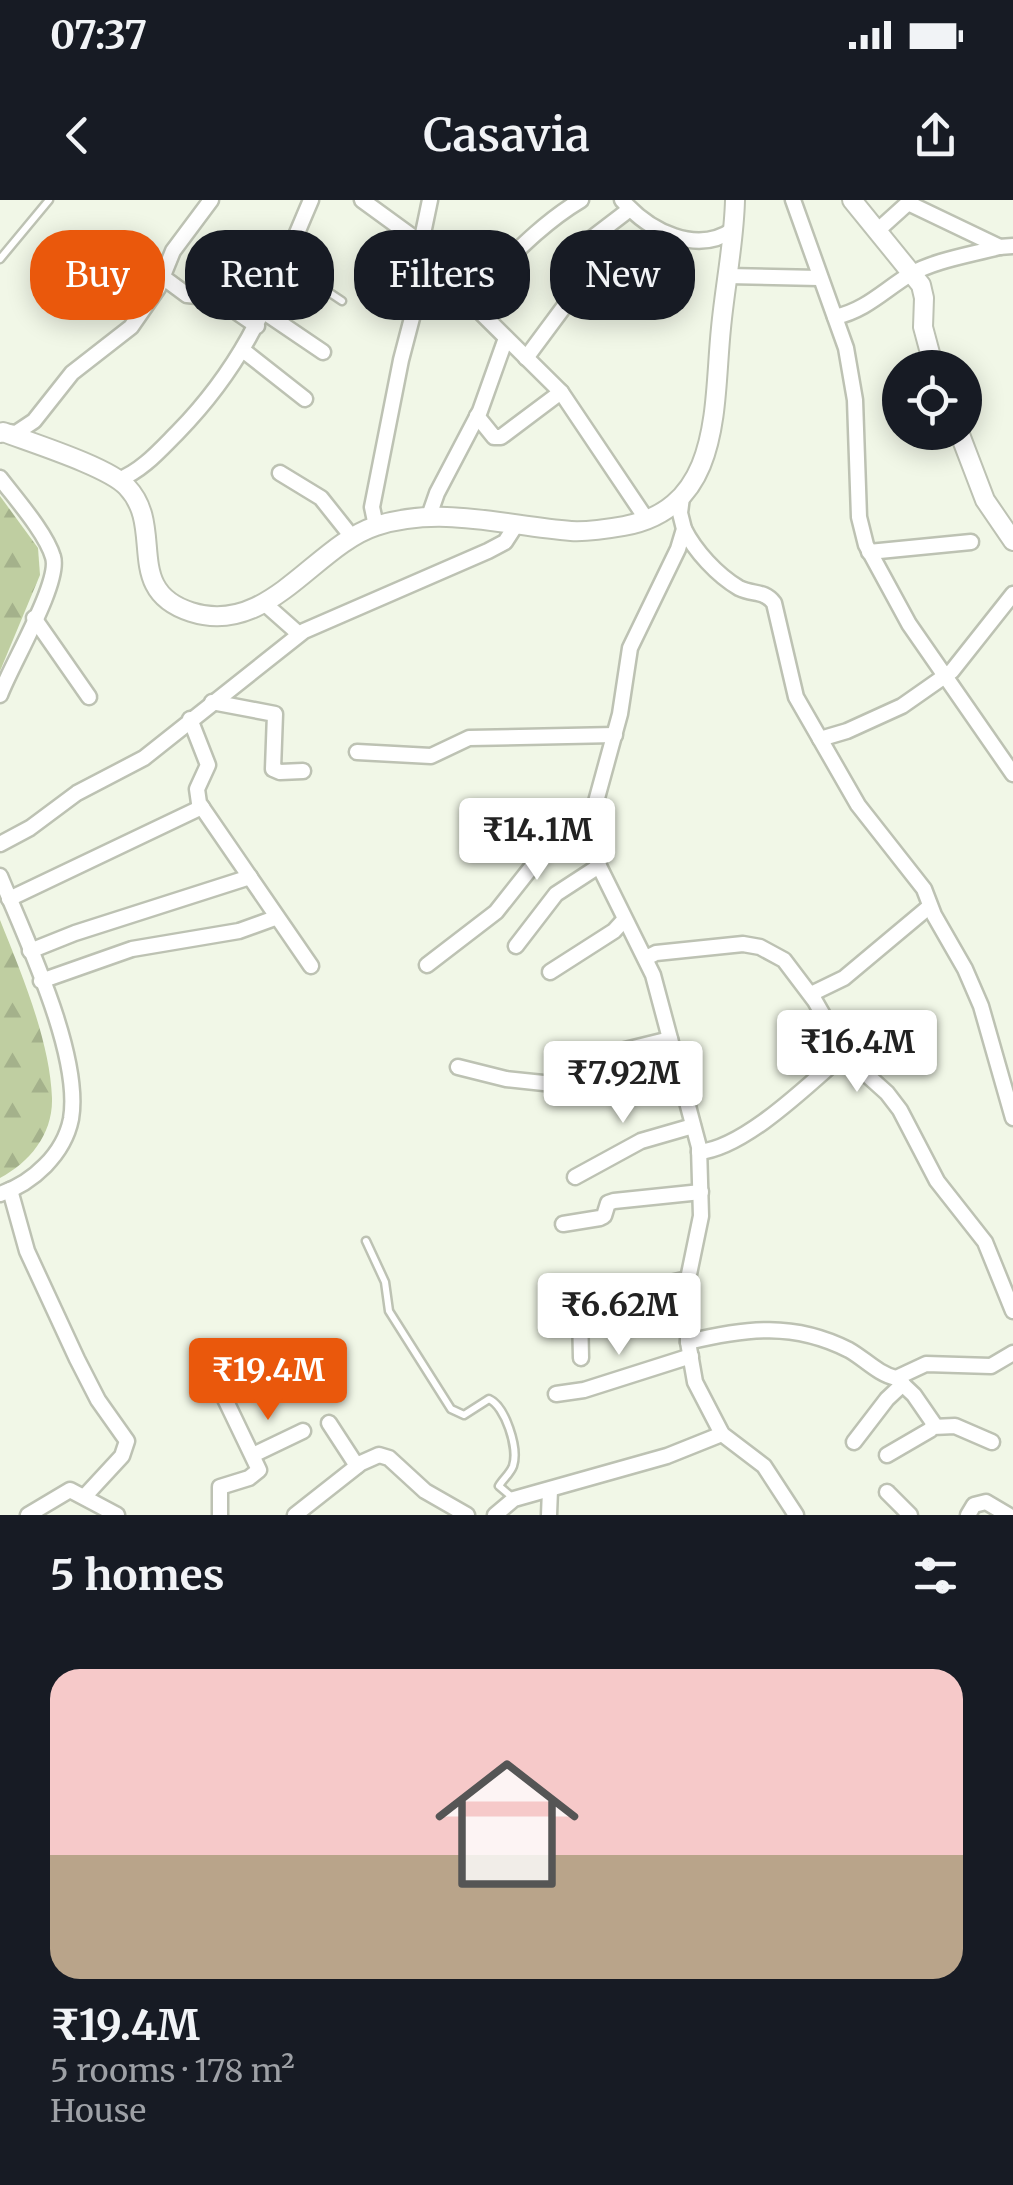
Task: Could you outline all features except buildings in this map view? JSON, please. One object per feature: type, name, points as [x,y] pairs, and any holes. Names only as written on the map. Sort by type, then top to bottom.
[{"type":"street","points":[[165,275],[173,250],[211,200]]},
{"type":"street","points":[[298,230],[311,200]]},
{"type":"street","points":[[362,200],[401,230]]},
{"type":"street","points":[[427,230],[430,200]]},
{"type":"street","points":[[530,240],[541,225],[581,200]]},
{"type":"street","points":[[2,432],[118,480],[138,501],[151,581],[172,605],[213,617],[235,615],[264,603],[352,537],[376,526],[429,516],[575,531],[647,520],[682,497],[699,471],[710,435],[735,200]]},
{"type":"street","points":[[794,200],[846,348],[853,388],[857,500],[869,552],[908,624],[1013,774]]},
{"type":"street","points":[[852,200],[923,291],[923,327],[929,350]]},
{"type":"street","points":[[877,230],[908,203],[1008,249]]},
{"type":"street","points":[[597,230],[626,204],[652,225],[687,240],[720,239],[734,228]]},
{"type":"street","points":[[834,317],[871,303],[912,273],[1008,249]]},
{"type":"street","points":[[727,276],[819,278]]},
{"type":"street","points":[[165,279],[185,294]]},
{"type":"street","points":[[2,432],[20,431],[41,416],[72,372],[136,320]]},
{"type":"street","points":[[118,480],[133,474],[203,406],[260,320]]},
{"type":"street","points":[[263,320],[323,352]]},
{"type":"street","points":[[376,526],[371,513],[410,320]]},
{"type":"street","points":[[488,320],[561,392],[647,520]]},
{"type":"street","points":[[526,358],[554,320]]},
{"type":"street","points":[[429,516],[477,416],[506,338]]},
{"type":"street","points":[[244,350],[305,399]]},
{"type":"street","points":[[477,416],[489,433],[498,438],[561,392]]},
{"type":"street","points":[[966,450],[986,500],[1013,541]]},
{"type":"street","points":[[280,473],[321,498],[352,537]]},
{"type":"street","points":[[0,478],[53,556],[52,580],[0,695]]},
{"type":"street","points":[[682,497],[684,529],[702,556],[742,590],[766,594],[774,603],[796,697],[858,805],[918,879],[973,987],[1007,1076],[1013,1118]]},
{"type":"street","points":[[0,844],[30,828],[78,792],[144,758],[299,634],[488,551],[505,542],[516,524]]},
{"type":"street","points":[[684,529],[630,648],[615,735],[591,820],[597,860],[646,958],[699,1152],[701,1216],[688,1279],[689,1349],[695,1382],[722,1434],[764,1466],[796,1515]]},
{"type":"street","points":[[869,552],[971,542]]},
{"type":"street","points":[[820,739],[902,706],[946,676],[968,655],[990,619],[1013,594]]},
{"type":"street","points":[[264,603],[299,634]]},
{"type":"street","points":[[34,618],[89,697]]},
{"type":"street","points":[[212,702],[275,714],[273,768],[280,772],[303,771]]},
{"type":"street","points":[[190,719],[208,765],[196,794],[202,808],[311,966]]},
{"type":"street","points":[[357,752],[431,756],[469,738],[615,735]]},
{"type":"street","points":[[10,899],[202,808]]},
{"type":"street","points":[[428,965],[496,912],[542,854],[552,851],[597,860]]},
{"type":"street","points":[[516,946],[556,894],[597,860]]},
{"type":"street","points":[[0,876],[42,981],[72,1085],[68,1131],[52,1158],[5,1192],[27,1251],[77,1359],[98,1400],[126,1441],[122,1456],[85,1496]]},
{"type":"street","points":[[30,951],[250,877]]},
{"type":"street","points":[[811,994],[844,978],[930,906]]},
{"type":"street","points":[[42,981],[132,950],[239,930],[276,918]]},
{"type":"street","points":[[550,972],[624,920]]},
{"type":"street","points":[[646,958],[708,946],[752,945],[784,960],[811,994],[845,1053],[900,1110],[937,1180],[985,1242],[1013,1311]]},
{"type":"street","points":[[458,1067],[506,1079],[553,1084],[580,1061],[670,1038]]},
{"type":"street","points":[[699,1152],[719,1149],[742,1137],[845,1053]]},
{"type":"street","points":[[575,1177],[641,1141],[693,1126]]},
{"type":"street","points":[[563,1224],[600,1218],[608,1203],[614,1201],[702,1192]]},
{"type":"street","points":[[581,1358],[580,1312],[584,1302],[688,1279]]},
{"type":"street","points":[[556,1394],[584,1390],[742,1330],[808,1334],[853,1352],[899,1381],[934,1420],[933,1428]]},
{"type":"street","points":[[854,1442],[899,1381],[926,1364],[991,1366],[1013,1354]]},
{"type":"street","points":[[220,1515],[218,1490],[256,1475],[258,1466],[225,1400]]},
{"type":"street","points":[[328,1422],[356,1466]]},
{"type":"street","points":[[887,1455],[933,1428],[955,1426],[992,1442]]},
{"type":"street","points":[[253,1455],[303,1431]]},
{"type":"street","points":[[495,1515],[550,1490],[666,1456],[722,1434]]},
{"type":"street","points":[[295,1515],[373,1456],[385,1456],[412,1482],[467,1515]]},
{"type":"street","points":[[28,1515],[70,1490],[117,1515]]},
{"type":"street","points":[[548,1515],[550,1490]]},
{"type":"street","points":[[888,1492],[910,1515]]},
{"type":"street","points":[[968,1515],[970,1508],[986,1502],[1008,1515]]},
{"type":"lane","points":[[0,259],[50,200]]},
{"type":"lane","points":[[334,296],[342,301]]},
{"type":"lane","points":[[366,1241],[385,1282],[389,1311],[450,1408],[464,1415],[489,1399],[498,1403],[514,1460],[512,1470],[499,1486],[516,1507]]},
{"type":"green space","points":[[0,496],[38,548],[40,575],[0,671]]},
{"type":"green space","points":[[0,920],[40,1030],[52,1098],[49,1123],[38,1146],[0,1178]]}]
